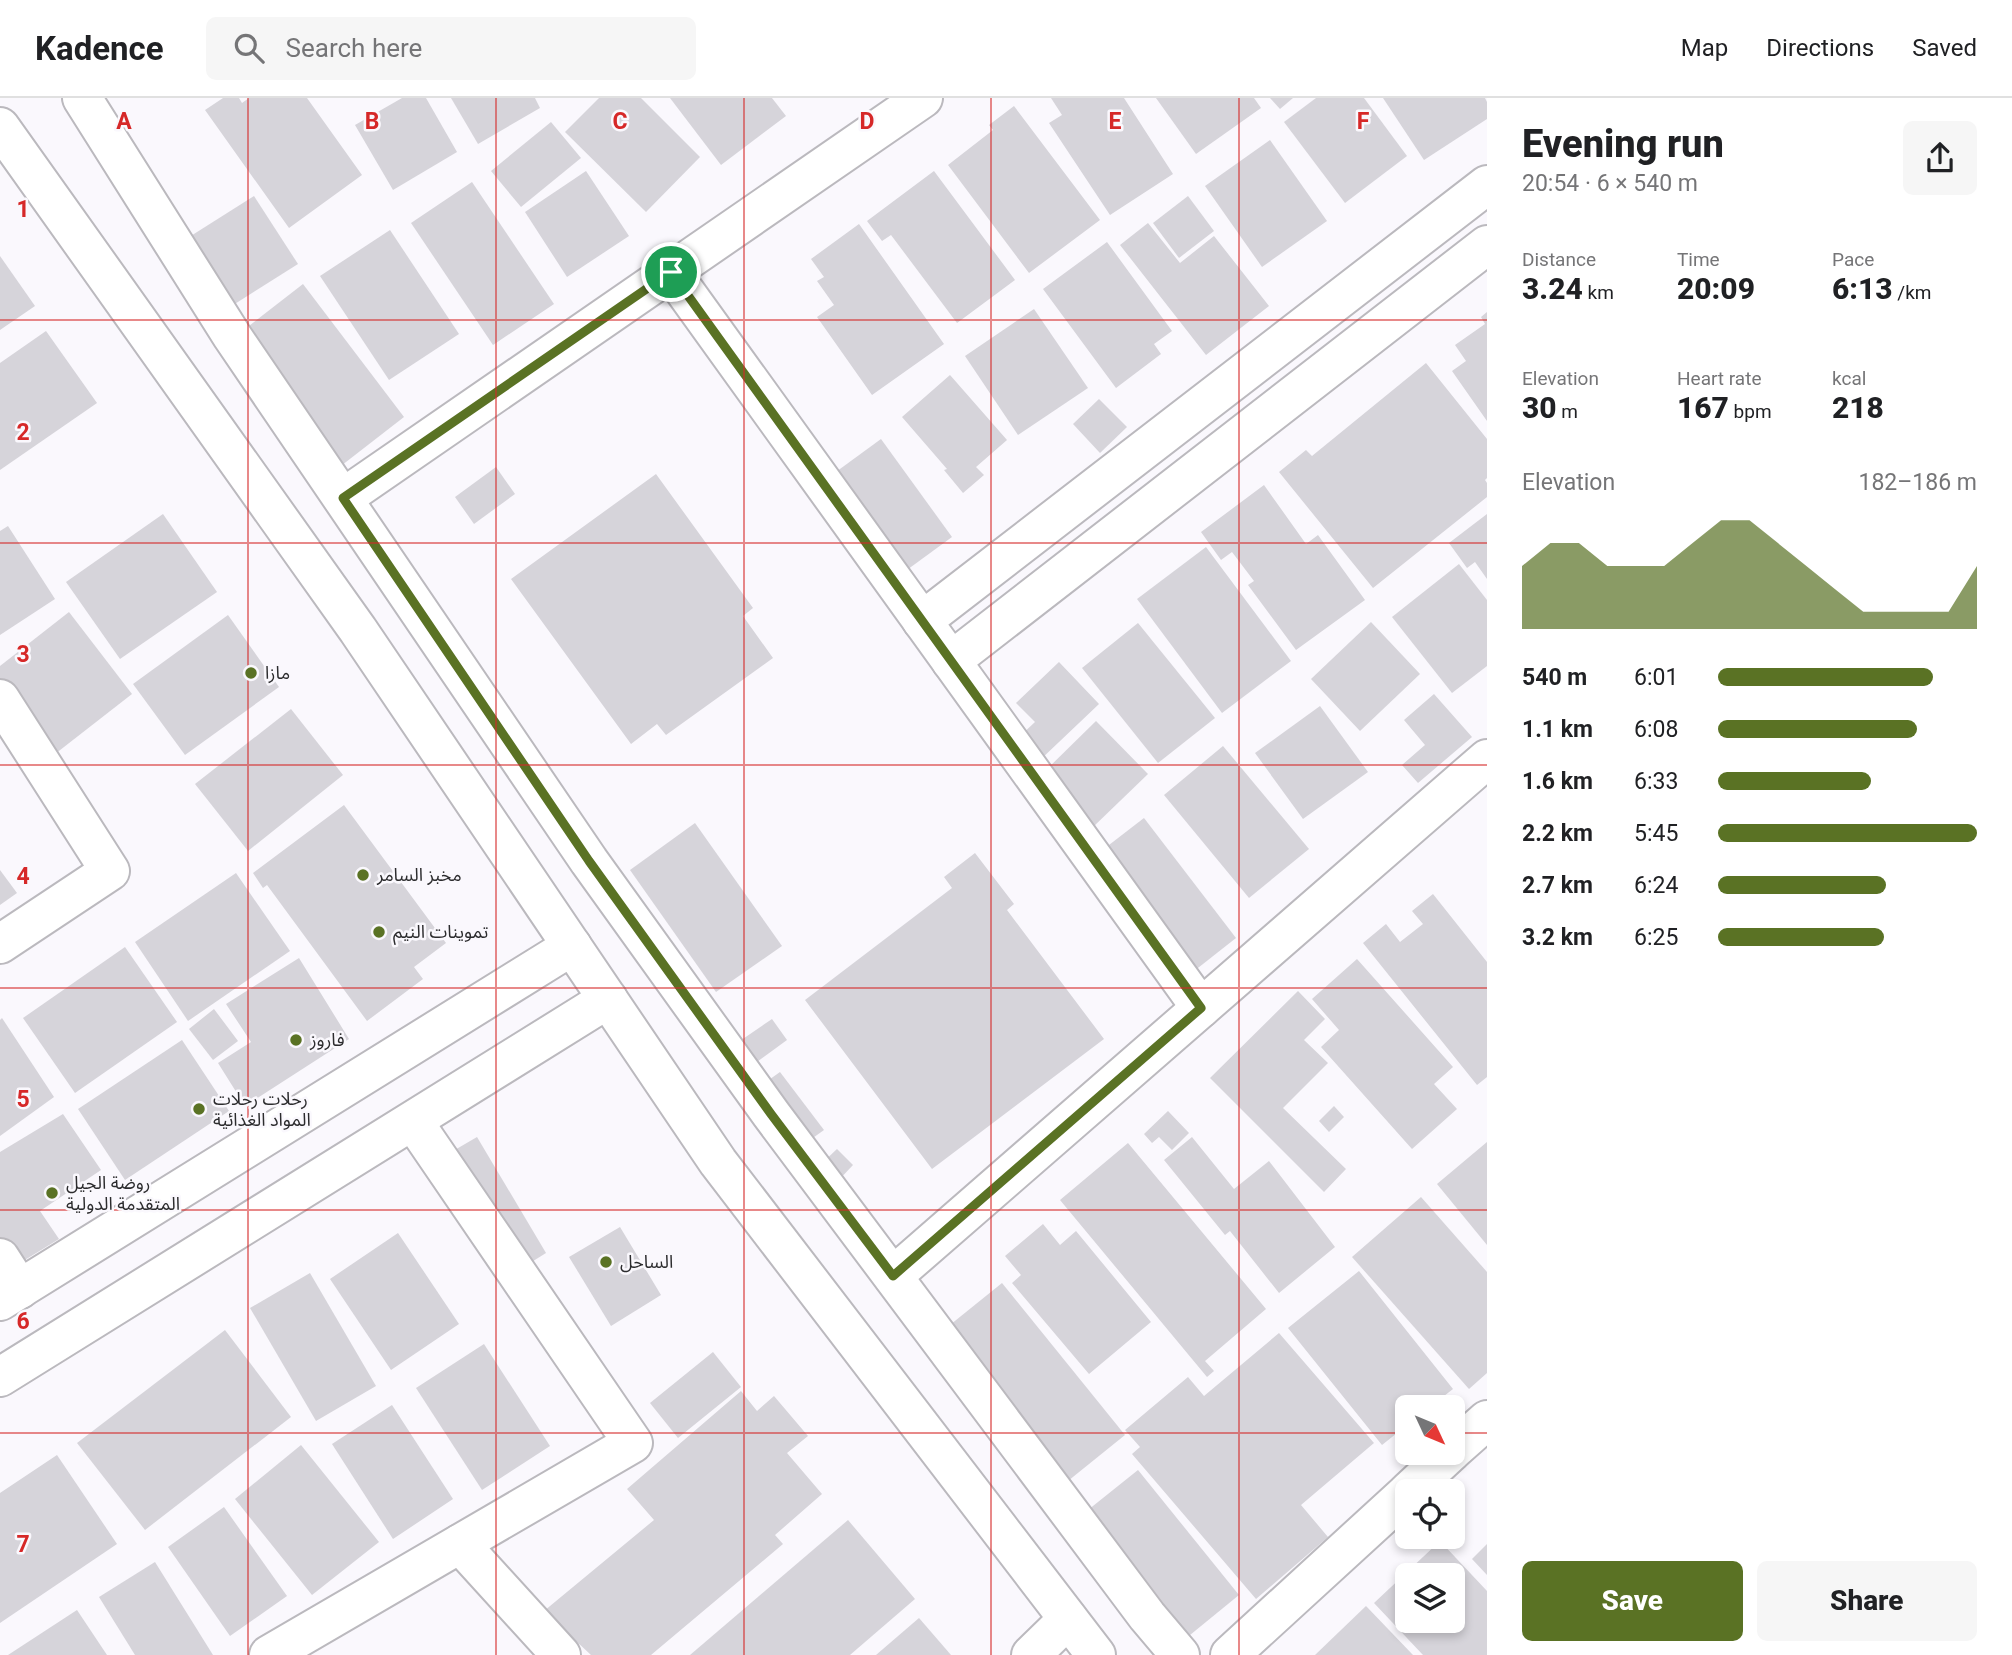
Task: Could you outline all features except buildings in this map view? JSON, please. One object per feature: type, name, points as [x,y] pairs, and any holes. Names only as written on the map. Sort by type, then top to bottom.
[{"type":"street","points":[[343,498],[923,98]]},
{"type":"street","points":[[85,99],[232,336],[589,861],[771,1114],[1138,1605],[1180,1655]]},
{"type":"street","points":[[0,127],[358,631],[718,1161],[1096,1655]]},
{"type":"street","points":[[922,621],[1487,185]]},
{"type":"street","points":[[951,661],[1487,245]]},
{"type":"street","points":[[671,272],[1201,1008]]},
{"type":"street","points":[[0,699],[110,871],[0,944]]},
{"type":"street","points":[[893,1276],[1487,759]]},
{"type":"street","points":[[7,1283],[572,946]]},
{"type":"street","points":[[0,1377],[608,999]]},
{"type":"street","points":[[269,1655],[633,1443],[413,1121]]},
{"type":"street","points":[[1465,1440],[1487,1420]]},
{"type":"street","points":[[1422,1479],[1438,1465]]},
{"type":"street","points":[[1230,1655],[1395,1504]]},
{"type":"street","points":[[460,1544],[561,1655]]},
{"type":"street","points":[[1031,1655],[1068,1619]]},
{"type":"place","name":"مازا","points":[[251,673]]},
{"type":"place","name":"مخبز السامر","points":[[363,875]]},
{"type":"place","name":"تموينات النيم","points":[[379,932]]},
{"type":"place","name":"فاروز","points":[[296,1040]]},
{"type":"place","name":"رحلات رحلات المواد الغذائية","points":[[199,1109]]},
{"type":"place","name":"روضة الجيل المتقدمة الدولية","points":[[52,1193]]},
{"type":"place","name":"الساحل","points":[[606,1262]]},
{"type":"route","points":[[671,272],[1201,1008],[893,1276],[771,1114],[589,861],[343,498],[671,272]]}]
